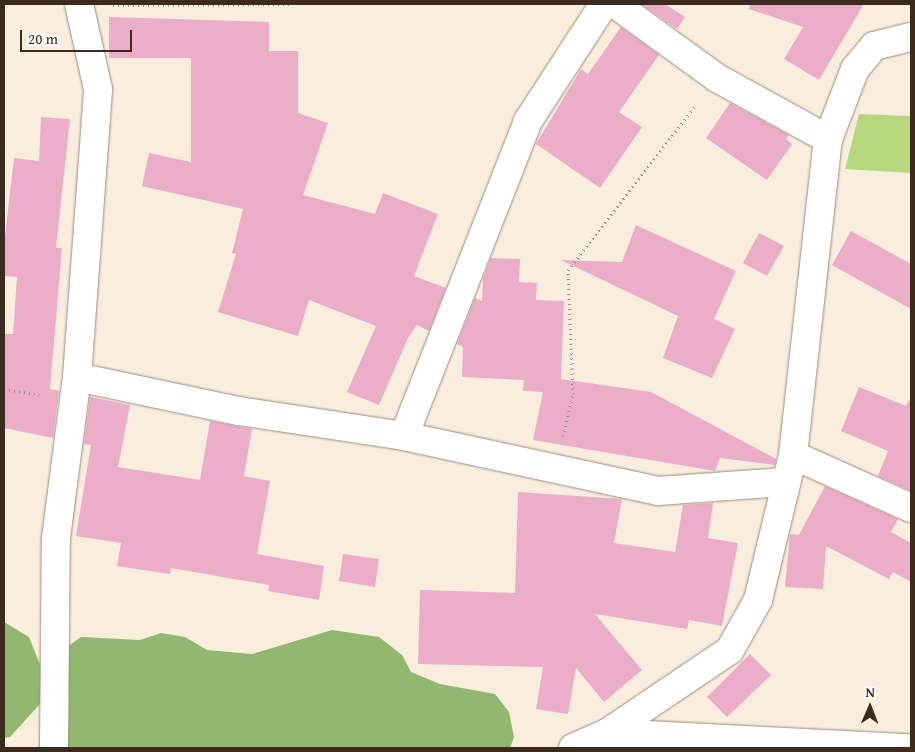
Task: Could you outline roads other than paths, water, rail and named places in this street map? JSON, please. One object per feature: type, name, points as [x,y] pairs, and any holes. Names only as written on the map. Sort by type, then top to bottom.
[{"type":"street","points":[[54,748],[56,538],[77,377],[98,89],[92,4]]},
{"type":"street","points":[[404,436],[528,121],[604,4]]},
{"type":"street","points":[[615,4],[717,78],[828,139]]},
{"type":"street","points":[[573,748],[607,733],[730,650],[758,600],[784,482],[792,455],[828,139],[855,69],[874,46],[911,37]]},
{"type":"street","points":[[77,377],[239,411],[404,436],[556,471],[658,491],[784,482]]},
{"type":"street","points":[[792,455],[911,508]]},
{"type":"street","points":[[607,733],[908,748]]}]
